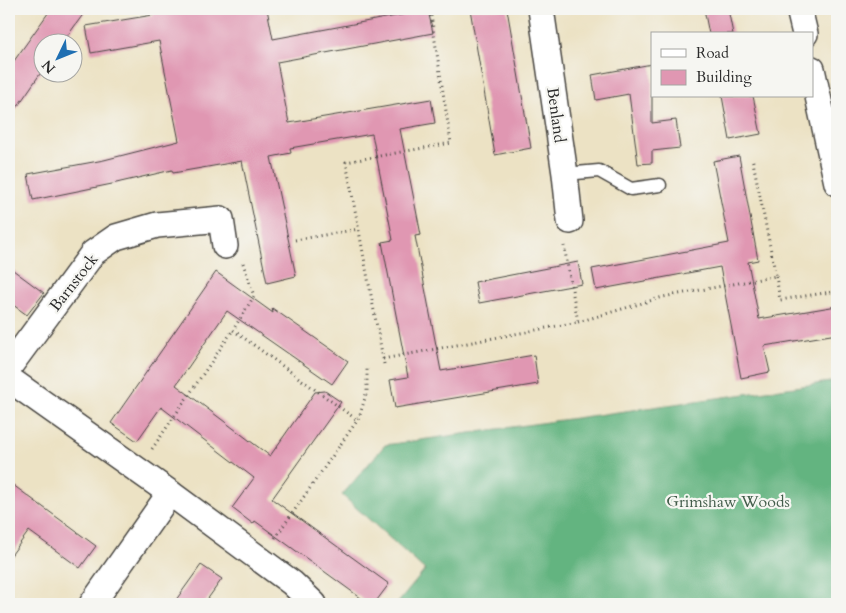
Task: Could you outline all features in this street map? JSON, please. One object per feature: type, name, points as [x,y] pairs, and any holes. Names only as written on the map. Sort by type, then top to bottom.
[{"type":"street","name":"Benland","points":[[542,9],[570,217]]},
{"type":"street","points":[[799,9],[805,32]]},
{"type":"street","points":[[814,78],[837,183]]},
{"type":"street","name":"Barnstock","points":[[9,367],[93,253],[116,237],[157,225],[221,219],[225,246]]},
{"type":"street","points":[[9,379],[260,559],[292,583],[314,604]]},
{"type":"street","points":[[92,604],[170,493]]},
{"type":"lane","points":[[565,174],[599,171],[631,189],[660,185]]},
{"type":"path","points":[[384,364],[346,162],[451,143],[430,9]]},
{"type":"path","points":[[752,157],[780,300],[837,291]]},
{"type":"path","points":[[570,217],[560,224],[578,322]]},
{"type":"path","points":[[295,240],[359,229]]},
{"type":"path","points":[[138,470],[234,330],[254,296],[243,262],[225,246]]},
{"type":"path","points":[[383,359],[578,322],[663,297],[776,276]]},
{"type":"path","points":[[234,330],[357,420]]},
{"type":"path","points":[[260,559],[357,420],[367,391],[367,368]]},
{"type":"green space","name":"Grimshaw Woods","points":[[837,381],[837,604],[397,604],[425,570],[342,495],[385,445]]},
{"type":"building","points":[[51,9],[87,9],[70,32],[35,32]]},
{"type":"building","points":[[152,9],[267,9],[273,39],[428,10],[433,33],[277,62],[289,123],[431,99],[435,123],[400,129],[421,235],[415,236],[441,371],[534,355],[538,384],[395,408],[390,380],[408,377],[382,242],[393,240],[372,134],[290,148],[291,153],[271,157],[296,276],[267,283],[242,161],[173,173],[172,170],[33,200],[28,174],[104,160],[179,141],[159,41],[91,53],[86,26],[153,15]]},
{"type":"building","points":[[470,9],[507,9],[531,148],[495,155]]},
{"type":"building","points":[[704,9],[728,9],[733,32],[709,32]]},
{"type":"building","points":[[32,36],[32,82],[34,82],[9,119],[9,68]]},
{"type":"building","points":[[651,64],[652,123],[676,120],[680,148],[652,151],[652,163],[638,164],[629,94],[596,100],[592,75]]},
{"type":"building","points":[[722,98],[753,98],[761,134],[730,140]]},
{"type":"building","points":[[739,156],[758,260],[748,262],[759,319],[837,306],[837,334],[764,346],[770,372],[741,378],[720,267],[596,290],[592,269],[729,243],[713,161]]},
{"type":"building","points":[[578,262],[582,284],[479,303],[475,282]]},
{"type":"building","points":[[9,267],[44,293],[27,315],[9,302]]},
{"type":"building","points":[[216,272],[273,313],[272,308],[348,361],[332,384],[227,311],[176,385],[270,456],[315,392],[325,391],[341,402],[272,499],[389,584],[374,604],[369,604],[255,521],[253,524],[232,508],[254,478],[161,407],[137,441],[111,423]]},
{"type":"building","points":[[9,482],[96,546],[80,568],[29,531],[9,558]]},
{"type":"building","points":[[201,565],[222,579],[204,604],[173,604]]}]
